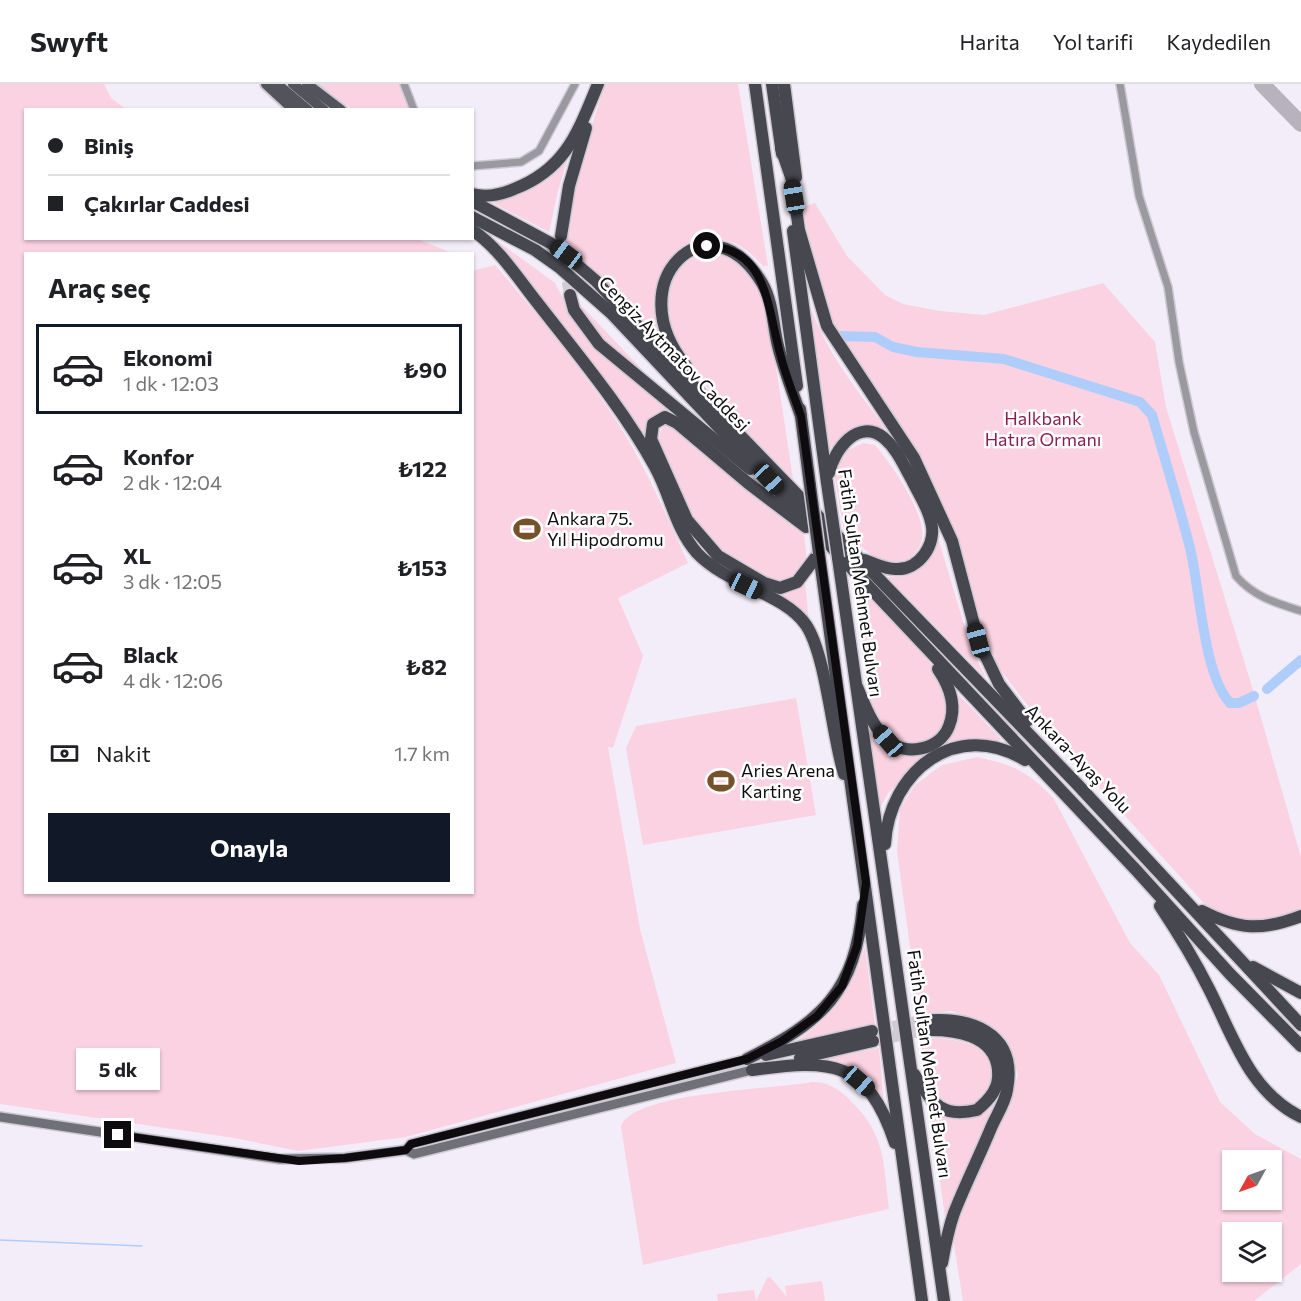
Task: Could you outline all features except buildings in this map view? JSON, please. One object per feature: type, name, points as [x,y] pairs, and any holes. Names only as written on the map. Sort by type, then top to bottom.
[{"type":"highway","points":[[474,194],[493,195],[541,177],[560,159],[577,135],[599,84]]},
{"type":"highway","points":[[561,236],[569,186],[599,84]]},
{"type":"highway","name":"Fatih Sultan Mehmet Bulvarı","points":[[755,84],[922,1301]]},
{"type":"highway","name":"Fatih Sultan Mehmet Bulvarı","points":[[772,84],[944,1301]]},
{"type":"highway","points":[[784,84],[806,255]]},
{"type":"highway","points":[[782,148],[792,180],[799,230],[834,339],[905,442],[944,521],[984,654],[999,684],[1076,783]]},
{"type":"highway","name":"Cengiz Aytmatov Caddesi","points":[[474,202],[554,245],[580,266],[619,304],[732,427],[825,522]]},
{"type":"highway","name":"Cengiz Aytmatov Caddesi","points":[[474,218],[535,250],[581,285],[828,543]]},
{"type":"highway","points":[[474,232],[503,260],[611,400],[656,468],[677,522],[699,554],[732,580],[791,609],[807,626],[819,659],[835,744],[856,816]]},
{"type":"highway","points":[[732,427],[673,349],[663,327],[660,311],[664,282],[672,268],[689,251],[707,246],[729,249],[738,255],[746,261],[764,286],[778,346],[801,416]]},
{"type":"highway","points":[[570,295],[574,310],[599,344],[785,496]]},
{"type":"highway","points":[[819,553],[797,582],[780,588],[764,583],[718,556],[687,520],[651,439],[653,424],[665,417],[678,423],[748,483],[828,543],[944,677],[951,696],[950,725],[939,740],[924,748],[905,749],[896,746],[880,731],[857,687]]},
{"type":"highway","points":[[827,483],[832,457],[841,444],[860,433],[872,433],[882,437],[894,449],[928,512],[933,532],[932,541],[923,557],[906,568],[896,569],[861,558]]},
{"type":"highway","name":"Ankara-Ayaş Yolu","points":[[825,522],[1194,907],[1300,1024]]},
{"type":"highway","name":"Ankara-Ayaş Yolu","points":[[828,543],[1136,870],[1230,974],[1301,1046]]},
{"type":"highway","points":[[884,872],[890,811],[906,780],[932,758],[964,747],[997,747],[1024,760],[1050,781]]},
{"type":"highway","points":[[1136,870],[1190,953],[1256,1081],[1280,1105],[1301,1117]]},
{"type":"highway","points":[[750,1064],[817,1016],[842,986],[857,946],[866,883]]},
{"type":"highway","points":[[1194,907],[1224,922],[1241,927],[1255,928],[1301,916]]},
{"type":"highway","points":[[1242,960],[1301,993]]},
{"type":"highway","points":[[911,1069],[932,1102],[952,1112],[977,1110],[996,1090],[999,1077],[998,1064],[993,1052],[985,1044],[951,1030],[922,1026],[947,1019],[982,1029],[999,1043],[1009,1067],[1007,1093],[955,1213],[947,1236],[940,1273]]},
{"type":"highway","points":[[750,1064],[873,1036]]},
{"type":"highway","points":[[750,1064],[811,1063],[833,1067],[859,1081],[879,1103],[886,1115],[904,1171]]},
{"type":"main road","points":[[266,84],[305,108]]},
{"type":"main road","points":[[293,84],[322,108]]},
{"type":"main road","points":[[307,84],[338,108]]},
{"type":"main road","points":[[274,87],[292,108]]},
{"type":"main road","points":[[406,1150],[411,1144],[694,1072],[750,1064]]},
{"type":"main road","points":[[0,1117],[280,1159],[345,1158],[406,1150],[414,1154],[697,1083],[750,1064]]},
{"type":"main road","points":[[694,1072],[697,1083]]},
{"type":"street","points":[[404,84],[413,108]]},
{"type":"street","points":[[474,166],[521,162],[539,151],[575,84]]},
{"type":"street","points":[[1120,84],[1139,196],[1168,287],[1179,362],[1194,432],[1236,576],[1245,586],[1266,600],[1301,611]]},
{"type":"green space","name":"Ankara 75. Yıl Hipodromu","points":[[0,84],[104,84],[111,98],[125,108],[24,108],[24,240],[420,240],[450,252],[24,252],[24,894],[474,894],[474,270],[495,265],[542,320],[613,416],[644,470],[688,563],[618,598],[643,656],[613,748],[608,747],[640,929],[676,1063],[406,1137],[298,1151],[235,1138],[0,1104]]},
{"type":"green space","points":[[318,84],[400,84],[409,108],[351,108]]},
{"type":"green space","points":[[605,84],[738,84],[768,266],[763,266],[742,247],[723,240],[701,241],[681,251],[666,266],[661,276],[657,306],[661,336],[657,340],[607,284],[563,243],[575,178]]},
{"type":"green space","points":[[569,154],[549,232],[493,203],[522,190]]},
{"type":"green space","name":"Halkbank Hatıra Ormanı","points":[[815,203],[847,256],[885,295],[903,304],[940,311],[984,315],[1103,283],[1155,342],[1166,407],[1253,690],[1301,857],[1301,910],[1257,920],[1236,919],[1212,912],[1043,725],[991,658],[956,542],[836,333],[811,252],[803,207]]},
{"type":"green space","points":[[492,237],[555,283],[575,322],[593,344],[672,411],[661,412],[647,424],[651,448],[717,560],[794,589],[805,582],[809,622],[713,562],[690,537],[602,382]]},
{"type":"green space","points":[[708,252],[730,258],[746,270],[758,287],[767,308],[793,479],[721,406],[670,335],[666,309],[672,279],[693,257]]},
{"type":"green space","points":[[574,298],[666,395],[603,339],[582,313]]},
{"type":"green space","points":[[808,301],[833,354],[886,429],[869,429],[848,434],[829,450]]},
{"type":"green space","points":[[666,425],[671,425],[804,532],[805,564],[794,579],[780,582],[764,578],[746,569],[729,558],[701,532],[683,504],[658,442],[661,429]]},
{"type":"green space","points":[[863,443],[875,445],[882,453],[906,489],[919,516],[922,528],[921,543],[906,562],[879,562],[844,531],[834,473],[837,461],[844,452]]},
{"type":"green space","points":[[935,528],[971,648],[986,678],[887,577],[909,575],[923,565],[931,549]]},
{"type":"green space","points":[[853,581],[916,646],[928,660],[944,686],[947,697],[946,715],[940,730],[931,738],[915,743],[898,741],[881,724],[871,704]]},
{"type":"green space","points":[[953,689],[1001,739],[997,743],[976,741],[910,771],[888,793],[878,812],[867,736],[872,731],[891,747],[906,755],[923,753],[933,748],[944,740]]},
{"type":"green space","name":"Aries Arena Karting","points":[[796,698],[816,815],[643,845],[626,748],[636,726]]},
{"type":"green space","points":[[977,757],[1020,770],[1054,799],[1130,943],[1159,975],[1220,1102],[1255,1134],[1301,1159],[1301,1264],[1282,1279],[1282,1222],[1222,1222],[1222,1282],[1278,1282],[1254,1301],[963,1301],[952,1233],[1009,1104],[1018,1075],[1008,1043],[988,1024],[952,1011],[919,1014],[897,851],[900,809],[915,785],[942,765]]},
{"type":"green space","points":[[865,947],[875,1025],[792,1044],[818,1024],[838,1003],[853,977]]},
{"type":"green space","points":[[936,1038],[975,1046],[987,1058],[994,1079],[981,1102],[957,1110],[937,1097],[932,1090],[925,1074],[921,1042]]},
{"type":"green space","points":[[879,1048],[884,1106],[871,1089],[815,1061]]},
{"type":"green space","points":[[812,1082],[827,1084],[841,1092],[870,1124],[881,1149],[889,1209],[643,1265],[621,1127],[630,1115],[650,1106],[677,1099]]},
{"type":"green space","points":[[998,1101],[946,1224],[930,1108],[949,1117],[965,1119],[980,1114]]},
{"type":"green space","points":[[770,1277],[787,1297],[785,1286],[822,1281],[825,1300],[824,1301],[756,1301],[767,1278]]},
{"type":"green space","points":[[754,1290],[756,1301],[718,1301],[717,1294]]},
{"type":"waterway","points":[[838,336],[875,337],[893,347],[917,352],[1004,359],[1140,402],[1152,415],[1181,515],[1190,548],[1208,652],[1214,672],[1221,690],[1230,703],[1239,703],[1254,696]]},
{"type":"waterway","points":[[1267,689],[1301,660]]},
{"type":"waterway","points":[[0,1240],[142,1246]]},
{"type":"taxiway","points":[[1262,84],[1301,124]]},
{"type":"tunnel","points":[[562,246],[570,295]]},
{"type":"tunnel","points":[[875,1031],[921,1021]]},
{"type":"tunnel","points":[[873,1041],[924,1030]]},
{"type":"place","name":"Ankara 75. Yıl Hipodromu","points":[[527,529]]},
{"type":"place","name":"Aries Arena Karting","points":[[721,781]]},
{"type":"route","points":[[118,1135],[299,1161],[406,1150],[411,1144],[747,1059],[799,1030],[817,1016],[842,986],[857,946],[866,883],[801,416],[778,346],[764,286],[746,261],[738,255],[729,249],[707,246]]}]
